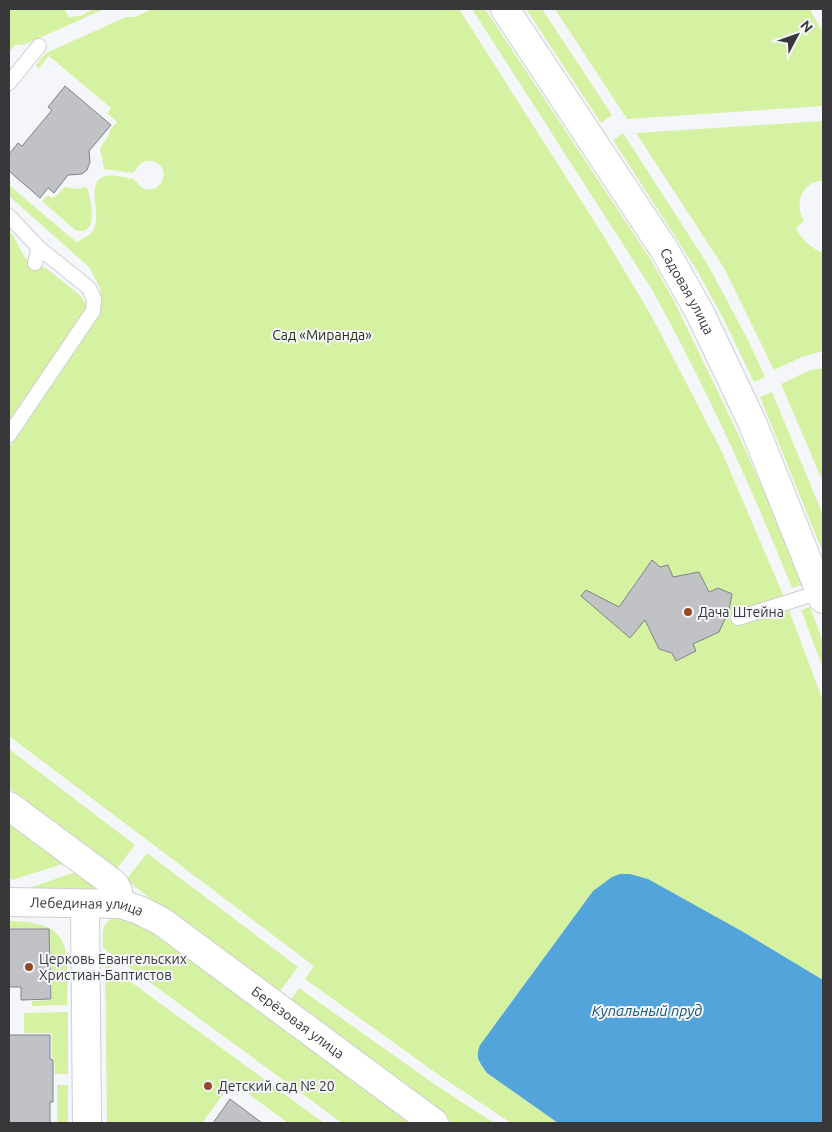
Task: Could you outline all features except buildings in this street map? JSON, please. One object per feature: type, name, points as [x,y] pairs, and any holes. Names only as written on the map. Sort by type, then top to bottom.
[{"type":"street","name":"Садовая улица","points":[[505,9],[665,251],[688,291],[752,422],[822,595]]},
{"type":"street","points":[[9,806],[114,884],[118,891]]},
{"type":"street","name":"Лебединая улица","points":[[9,902],[121,904],[139,910],[161,921]]},
{"type":"street","points":[[85,904],[87,1123]]},
{"type":"street","name":"Берёзовая улица","points":[[161,921],[434,1123]]},
{"type":"lane","points":[[9,83],[39,46]]},
{"type":"lane","points":[[9,216],[39,248],[89,288],[94,299],[93,311],[9,435]]},
{"type":"lane","points":[[35,263],[39,248]]},
{"type":"lane","points":[[738,618],[822,595]]},
{"type":"green space","points":[[9,9],[64,9],[69,17],[81,16],[93,9],[104,9],[26,44],[15,45],[9,52]]},
{"type":"green space","name":"Сад «Миранда»","points":[[153,9],[459,9],[603,235],[652,317],[721,450],[784,597],[823,701],[823,980],[745,933],[593,891],[480,1045],[479,1063],[487,1073],[558,1123],[511,1123],[440,1076],[305,979],[314,966],[9,736],[9,447],[99,311],[101,305],[100,288],[89,267],[9,196],[9,185],[77,242],[91,233],[95,226],[95,192],[99,180],[106,176],[116,176],[134,179],[141,187],[148,189],[154,189],[159,185],[164,174],[162,168],[153,161],[141,163],[133,173],[104,169],[100,148],[117,122],[107,113],[111,108],[49,56],[38,69],[36,65],[46,53],[126,17],[134,17]],"holes":[[[652,560],[663,583],[690,573],[696,574],[699,572],[709,592],[719,587],[730,609],[720,614],[715,633],[693,644],[696,651],[677,661],[645,599],[631,589]]]},
{"type":"green space","points":[[472,9],[485,9],[651,260],[674,301],[733,423],[763,489],[802,585],[792,588],[726,436],[690,361],[651,288]]},
{"type":"green space","points":[[526,9],[542,9],[612,115],[601,123]]},
{"type":"green space","points":[[555,9],[810,9],[820,28],[823,28],[823,106],[627,119]]},
{"type":"green space","points":[[823,121],[823,180],[809,185],[801,195],[800,207],[804,221],[796,228],[807,243],[823,253],[823,351],[802,357],[774,370],[724,268],[636,133]]},
{"type":"green space","points":[[623,133],[708,265],[748,340],[765,377],[754,382],[721,314],[696,269],[613,140]]},
{"type":"green space","points":[[65,187],[77,189],[86,187],[88,190],[92,217],[88,229],[83,231],[75,230],[42,201],[48,195],[52,198],[55,197]]},
{"type":"green space","points":[[9,232],[12,234],[25,258],[47,269],[80,295],[86,304],[86,309],[9,424]]},
{"type":"green space","points":[[823,368],[823,482],[781,384],[810,370]]},
{"type":"green space","points":[[772,392],[823,515],[823,553],[760,397]]},
{"type":"green space","points":[[810,607],[823,642],[823,668],[801,610]]},
{"type":"green space","points":[[9,749],[135,845],[115,871],[9,788]]},
{"type":"green space","points":[[9,820],[66,863],[12,880],[9,877]]},
{"type":"green space","points":[[147,853],[298,967],[278,994],[126,880]]},
{"type":"green space","points":[[76,872],[104,892],[26,889]]},
{"type":"green space","points":[[114,917],[136,918],[417,1123],[342,1123],[103,948],[104,926]]},
{"type":"green space","points":[[9,921],[47,927],[57,934],[64,944],[68,970],[67,1005],[32,1006],[32,1001],[52,1000],[50,938],[40,928],[9,928]]},
{"type":"green space","points":[[105,963],[324,1123],[288,1123],[232,1082],[202,1123],[107,1123]]},
{"type":"green space","points":[[299,988],[434,1084],[494,1123],[453,1123],[290,1001]]},
{"type":"green space","points":[[68,1012],[68,1074],[55,1074],[54,1058],[52,1058],[52,1033],[24,1033],[24,1013]]},
{"type":"green space","points":[[57,1085],[68,1085],[68,1123],[57,1123]]},
{"type":"water","name":"Купальный пруд","points":[[620,874],[630,874],[648,879],[745,933],[823,980],[823,1123],[558,1123],[487,1073],[479,1060],[480,1045],[593,891],[612,877]]},
{"type":"place","name":"Дача Штейна","points":[[688,612]]},
{"type":"place","name":"Церковь Евангельских Христиан-Баптистов","points":[[29,967]]},
{"type":"place","name":"Детский сад № 20","points":[[208,1086]]}]
